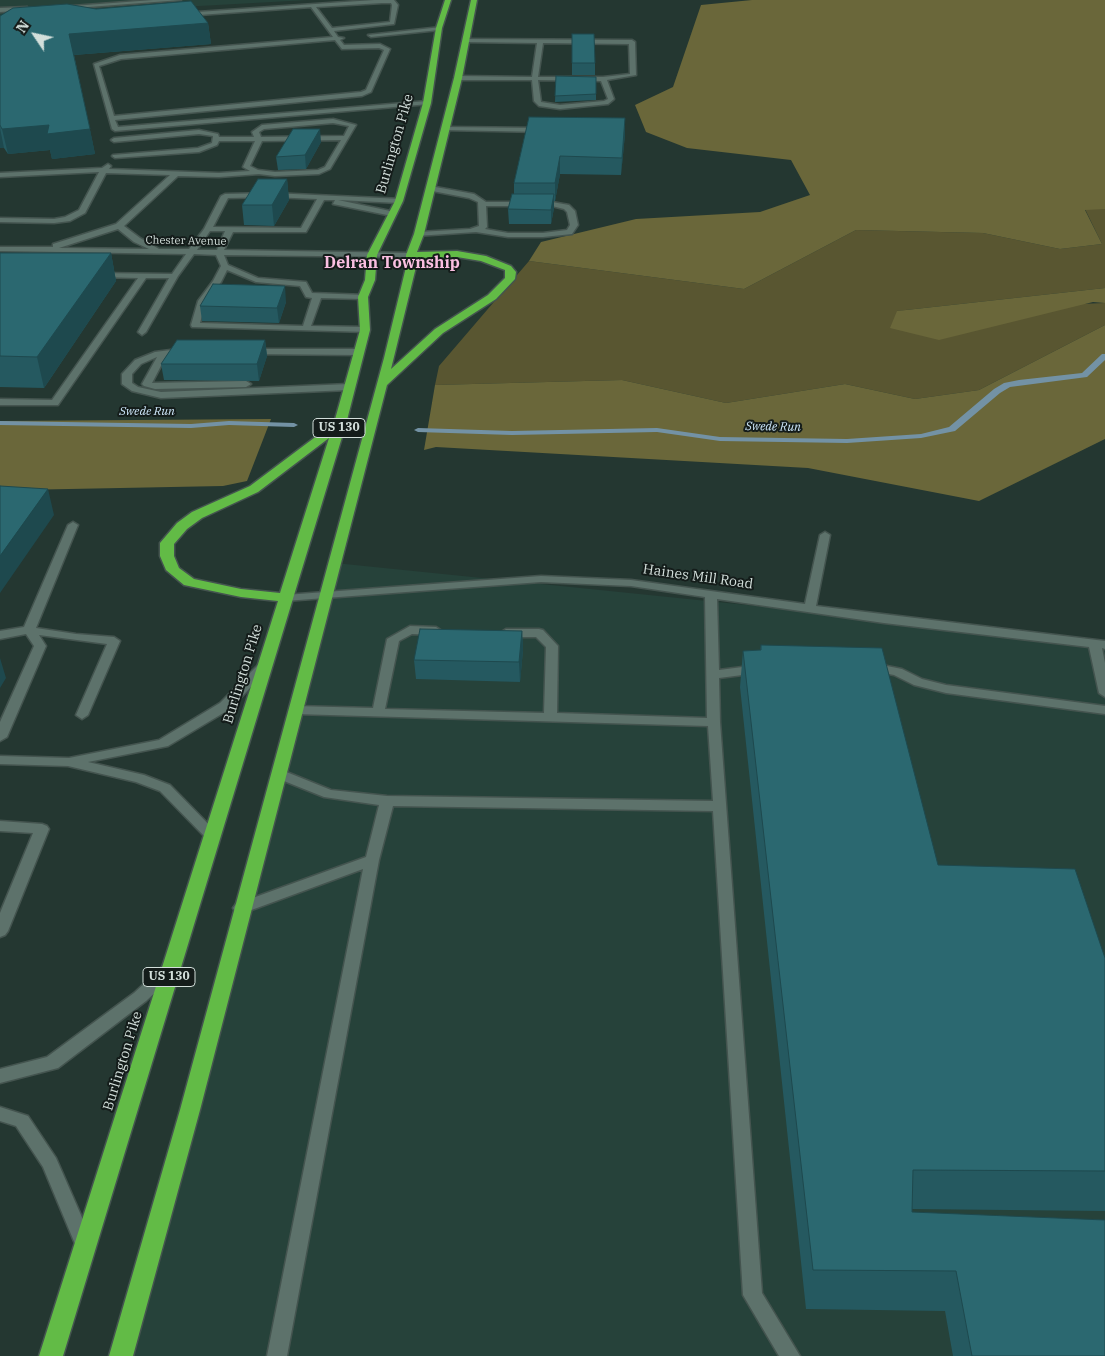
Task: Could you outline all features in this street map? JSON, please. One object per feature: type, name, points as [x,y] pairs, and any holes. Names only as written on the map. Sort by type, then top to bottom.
[{"type":"highway","name":"Burlington Pike","points":[[51,1356],[340,424],[366,330],[364,297],[370,280],[372,255],[399,201],[427,103],[440,28],[448,0]]},
{"type":"highway","name":"US 130","points":[[122,1356],[190,1110],[241,908],[279,774],[381,386],[411,267],[411,255],[419,234],[458,78],[474,0]]},
{"type":"highway","points":[[381,386],[440,331],[492,297],[510,278],[511,272],[508,268],[483,258],[457,254],[411,255]]},
{"type":"highway","points":[[285,598],[241,593],[189,582],[173,570],[167,556],[168,543],[182,526],[197,515],[254,489],[278,473],[340,424]]},
{"type":"street","points":[[59,7],[178,0]]},
{"type":"street","points":[[181,14],[382,1],[392,2],[395,5],[392,23],[330,30]]},
{"type":"street","points":[[112,118],[346,97],[369,91],[387,49],[372,46],[342,47],[312,5]]},
{"type":"street","points":[[0,10],[30,9]]},
{"type":"street","points":[[364,35],[440,28]]},
{"type":"street","points":[[0,220],[54,221],[67,219],[82,211],[104,170],[116,158],[115,129],[96,65],[120,56],[346,37]]},
{"type":"street","points":[[458,78],[603,79],[633,75],[632,42],[466,41]]},
{"type":"street","points":[[540,42],[536,78],[537,101],[547,106],[560,107],[606,103],[611,99],[603,79]]},
{"type":"street","points":[[115,129],[427,103]]},
{"type":"street","points":[[0,174],[104,170],[219,175],[257,172],[275,174],[319,172],[328,168],[353,125],[333,121],[262,127],[255,132],[258,139],[246,167],[257,172]]},
{"type":"street","points":[[445,129],[549,130]]},
{"type":"street","points":[[114,140],[199,132],[216,135],[215,144],[199,150],[115,156]]},
{"type":"street","points":[[215,139],[258,139],[297,136],[346,138]]},
{"type":"street","points":[[46,250],[119,226],[177,173]]},
{"type":"street","points":[[419,234],[478,230],[508,235],[544,235],[569,232],[574,225],[571,211],[566,207],[552,204],[482,203],[471,196],[430,188]]},
{"type":"street","points":[[142,332],[174,276],[208,229],[225,196],[322,197],[399,201]]},
{"type":"street","points":[[322,197],[339,203],[392,214]]},
{"type":"street","points":[[208,229],[303,230],[322,197]]},
{"type":"street","points":[[478,230],[483,227],[482,203]]},
{"type":"street","points":[[119,226],[137,240],[160,252]]},
{"type":"street","points":[[230,230],[219,253],[225,266],[256,280],[303,284],[309,295],[364,297]]},
{"type":"street","name":"Chester Avenue","points":[[0,249],[411,255]]},
{"type":"street","points":[[225,266],[217,282],[202,301],[195,325],[366,330]]},
{"type":"street","points":[[86,275],[174,276]]},
{"type":"street","points":[[0,402],[55,402],[143,276]]},
{"type":"street","points":[[306,328],[317,296]]},
{"type":"street","points":[[303,390],[258,384],[155,386],[147,384],[160,358],[197,353],[172,351],[155,355],[138,362],[127,374],[127,384],[135,389],[161,394],[303,390],[349,387]]},
{"type":"street","points":[[241,354],[359,352]]},
{"type":"street","points":[[29,630],[73,525]]},
{"type":"street","points":[[810,608],[825,534]]},
{"type":"street","name":"Haines Mill Road","points":[[285,598],[327,593],[541,579],[631,583],[1100,645]]},
{"type":"street","points":[[712,594],[714,722],[753,1295],[790,1356]]},
{"type":"street","points":[[0,737],[40,646],[29,630]]},
{"type":"street","points":[[0,635],[29,630],[76,638],[114,640],[82,715]]},
{"type":"street","points":[[378,713],[393,639],[410,630],[446,636]]},
{"type":"street","points":[[494,636],[539,633],[552,646],[550,718]]},
{"type":"street","points":[[1100,645],[1105,693]]},
{"type":"street","points":[[68,762],[163,743],[225,706],[264,666]]},
{"type":"street","points":[[713,675],[771,666]]},
{"type":"street","points":[[861,666],[898,672],[918,682],[946,689],[1105,710]]},
{"type":"street","points":[[295,710],[714,722]]},
{"type":"street","points":[[0,760],[68,762],[139,778],[165,788],[213,837]]},
{"type":"street","points":[[279,774],[329,794],[387,801],[720,806]]},
{"type":"street","points":[[277,1356],[372,860],[387,801]]},
{"type":"street","points":[[0,826],[42,829],[0,932]]},
{"type":"street","points":[[241,908],[372,860]]},
{"type":"street","points":[[0,1076],[52,1063],[140,998],[172,967]]},
{"type":"street","points":[[0,1114],[22,1121],[50,1163],[85,1246]]},
{"type":"shaded area","points":[[0,0],[308,0],[0,17]]},
{"type":"shaded area","points":[[752,0],[1105,0],[1105,209],[1085,210],[1102,244],[1060,249],[983,233],[856,230],[744,289],[529,261],[541,242],[636,219],[760,212],[810,195],[791,160],[687,148],[646,132],[635,105],[673,87],[701,5]]},
{"type":"shaded area","points":[[1085,209],[1105,209],[1105,288],[897,311],[1105,303],[1105,325],[979,390],[915,399],[845,384],[726,403],[622,380],[435,385],[439,366],[529,261],[744,289],[856,230],[983,233],[1060,249],[1102,244]]},
{"type":"shaded area","points":[[1105,288],[1105,303],[1093,302],[939,340],[890,328],[897,311]]},
{"type":"shaded area","points":[[1105,325],[1105,439],[979,501],[808,468],[436,447],[424,450],[435,385],[622,380],[726,403],[845,384],[915,399],[979,390]]},
{"type":"shaded area","points":[[271,419],[247,481],[223,486],[18,490],[0,507],[0,421]]},
{"type":"shaded area","points":[[335,563],[884,619],[1105,645],[1105,1356],[122,1356]]},
{"type":"building","points":[[191,1],[208,23],[69,34],[90,129],[47,134],[49,125],[2,129],[0,125],[0,16],[13,8],[67,4],[96,9]]},
{"type":"building","points":[[572,34],[594,34],[595,63],[572,63]]},
{"type":"building","points":[[556,76],[596,77],[596,94],[555,96]]},
{"type":"building","points":[[529,117],[625,118],[622,158],[560,156],[555,183],[514,183]]},
{"type":"building","points":[[293,129],[320,129],[305,155],[276,157]]},
{"type":"building","points":[[258,179],[287,179],[272,205],[242,205]]},
{"type":"building","points":[[512,194],[554,194],[551,210],[508,209]]},
{"type":"building","points":[[0,253],[111,253],[37,357],[0,356]]},
{"type":"building","points":[[213,284],[285,286],[277,308],[200,306]]},
{"type":"building","points":[[177,340],[265,340],[257,364],[161,364]]},
{"type":"building","points":[[0,486],[48,489],[0,556]]},
{"type":"building","points":[[420,629],[522,631],[519,662],[414,660]]},
{"type":"building","points":[[761,645],[882,648],[938,865],[1075,869],[1105,958],[1105,1171],[913,1170],[912,1212],[1105,1220],[1105,1356],[972,1356],[956,1271],[813,1270],[743,651],[761,650]]},
{"type":"waterway","name":"Swede Run","points":[[418,430],[512,433],[657,430],[720,439],[847,441],[921,436],[952,429],[997,391],[1007,385],[1084,375],[1105,356]]},
{"type":"waterway","name":"Swede Run","points":[[0,423],[191,426],[229,423],[294,425]]},
{"type":"district","name":"Delran Township","points":[[392,263]]}]
